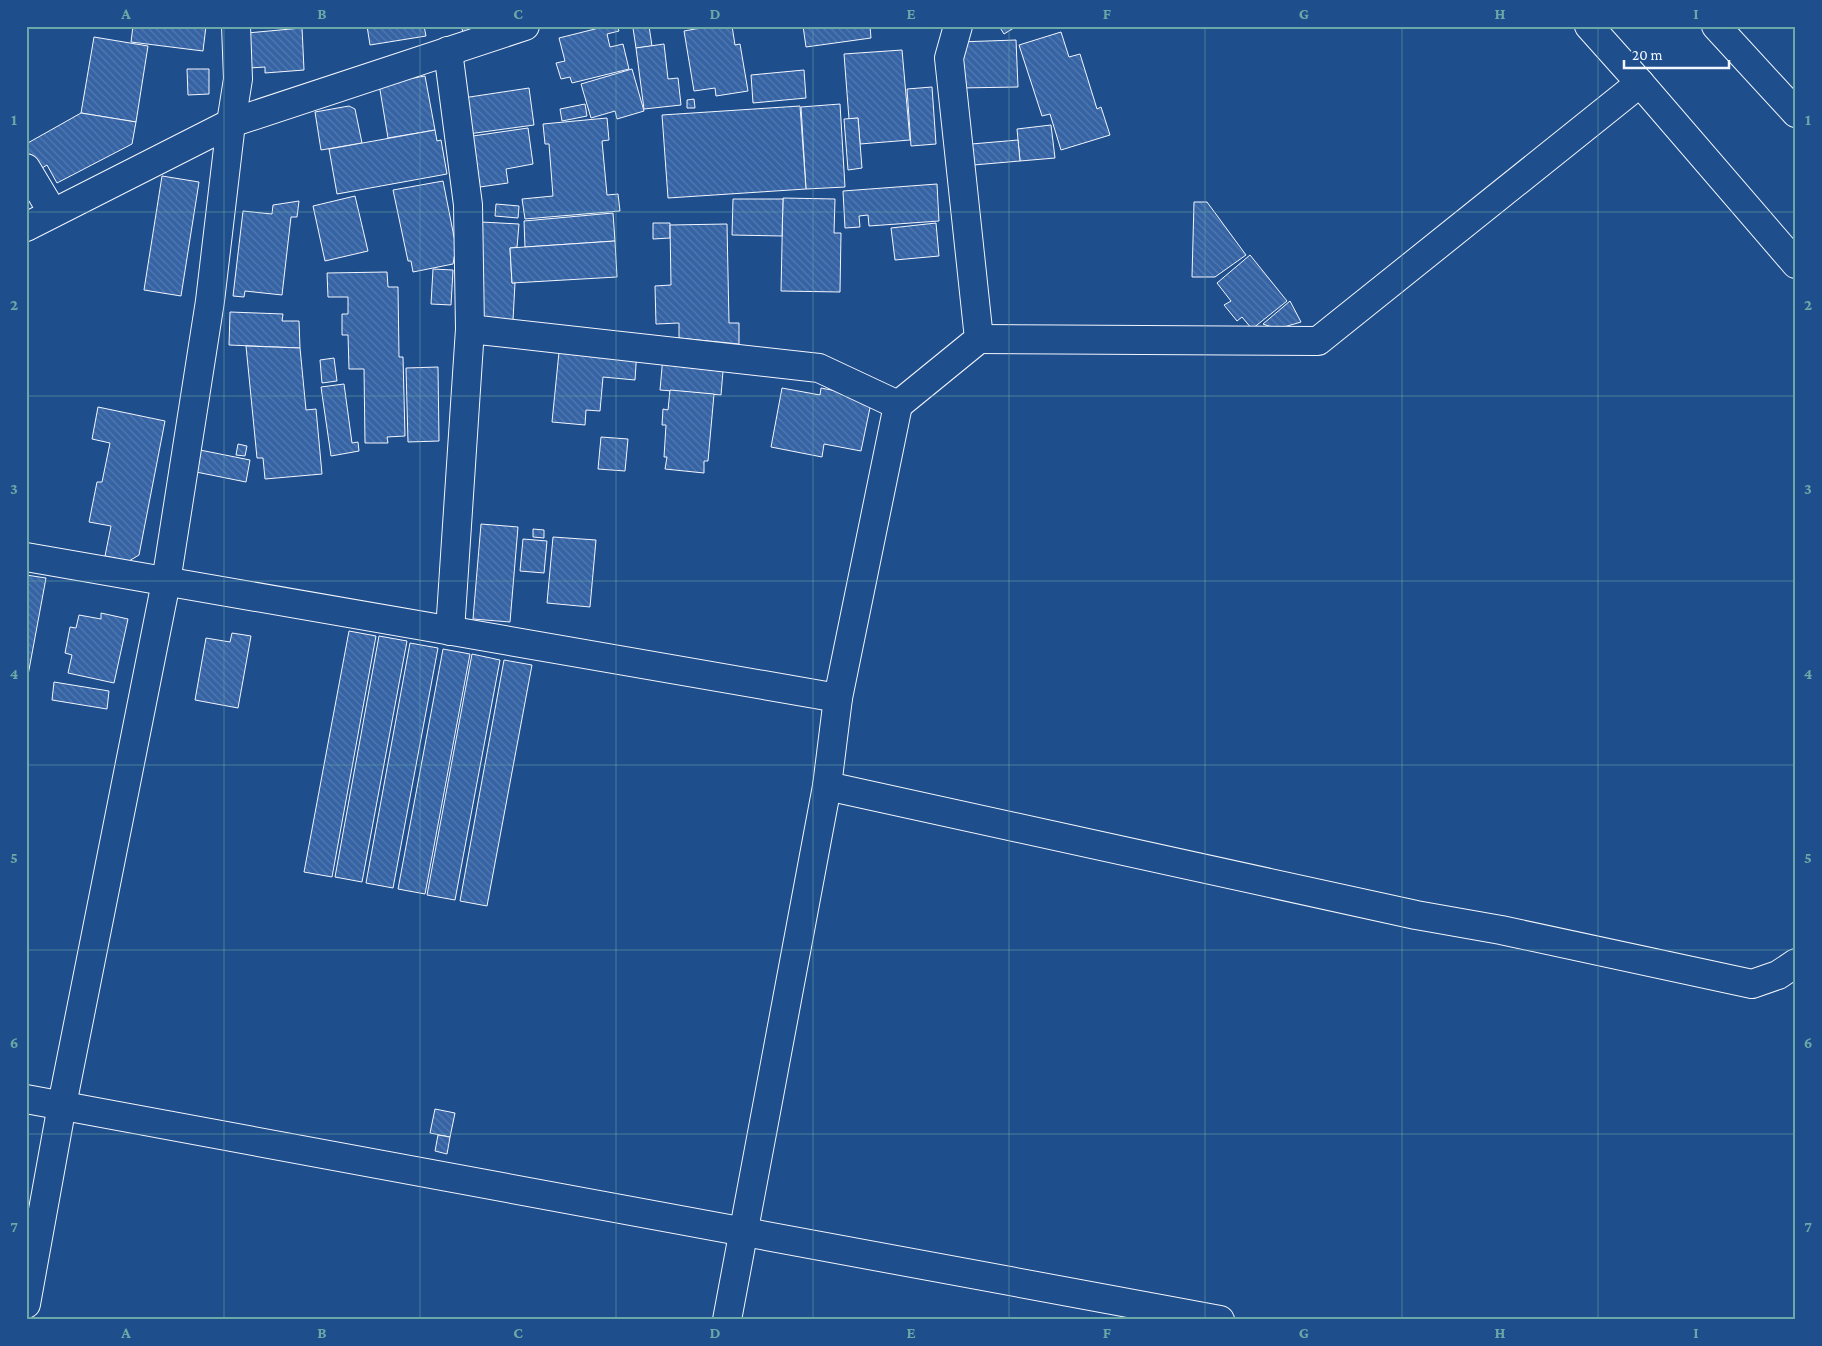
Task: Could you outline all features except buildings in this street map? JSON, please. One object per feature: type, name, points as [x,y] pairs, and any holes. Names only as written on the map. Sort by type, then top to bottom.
[{"type":"street","points":[[26,1304],[62,1105],[166,582],[210,301],[238,79],[236,26]]},
{"type":"street","points":[[26,227],[231,123],[525,26]]},
{"type":"street","points":[[958,26],[949,58],[979,340]]},
{"type":"street","points":[[1589,26],[1796,264]]},
{"type":"street","points":[[1716,26],[1796,113]]},
{"type":"street","points":[[448,51],[468,205],[470,329],[450,631]]},
{"type":"street","points":[[727,1320],[827,786],[838,698],[898,405],[979,340],[1318,341],[1640,83]]},
{"type":"street","points":[[26,168],[54,213]]},
{"type":"street","points":[[470,329],[819,368],[898,405]]},
{"type":"street","points":[[26,557],[838,698]]},
{"type":"street","points":[[827,786],[1416,915],[1500,930],[1752,984],[1778,975],[1796,963]]},
{"type":"street","points":[[26,1098],[1220,1320]]}]
